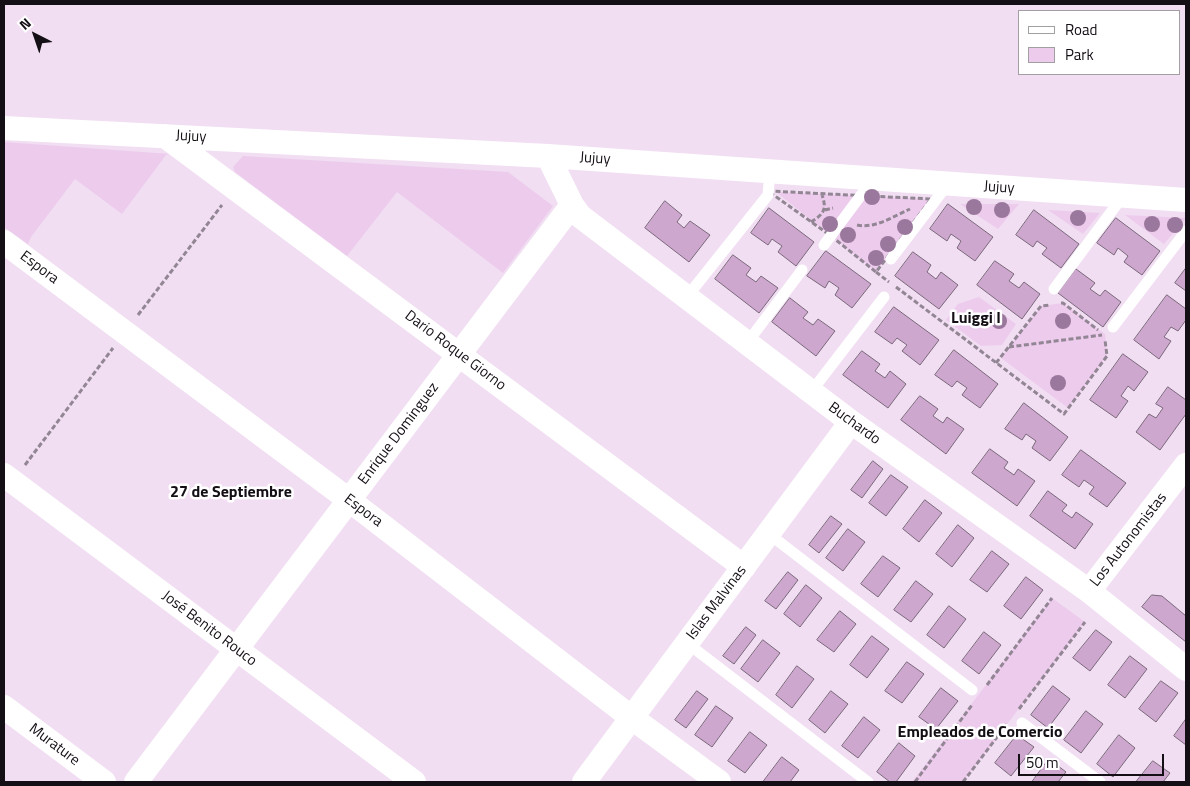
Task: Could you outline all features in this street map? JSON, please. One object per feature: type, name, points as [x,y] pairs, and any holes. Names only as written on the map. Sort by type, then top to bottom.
[{"type":"street","name":"Jujuy","points":[[4,128],[548,156],[873,179],[939,192],[1123,196],[1186,200]]},
{"type":"street","name":"Dario Roque Giorno","points":[[165,136],[744,567]]},
{"type":"street","name":"Buchardo","points":[[548,156],[572,205],[580,216],[851,422],[1089,591],[1186,669]]},
{"type":"street","name":"Enrique Dominguez","points":[[136,782],[572,205]]},
{"type":"street","name":"Espora","points":[[4,242],[349,500],[632,718],[720,782]]},
{"type":"street","name":"Islas Malvinas","points":[[584,782],[851,422]]},
{"type":"street","name":"Los Autonomistas","points":[[1089,591],[1186,465]]},
{"type":"street","name":"José Benito Rouco","points":[[4,475],[414,782]]},
{"type":"street","name":"Murature","points":[[4,707],[104,782]]},
{"type":"lane","points":[[686,298],[768,195],[770,172]]},
{"type":"lane","points":[[824,244],[873,179]]},
{"type":"lane","points":[[891,259],[939,192]]},
{"type":"lane","points":[[1054,289],[1123,196]]},
{"type":"lane","points":[[1109,331],[1186,231]]},
{"type":"lane","points":[[747,343],[802,270]]},
{"type":"lane","points":[[811,392],[884,298]]},
{"type":"lane","points":[[769,534],[972,690]]},
{"type":"lane","points":[[687,643],[868,782]]},
{"type":"lane","points":[[1018,718],[1100,782]]},
{"type":"path","points":[[922,203],[939,192]]},
{"type":"path","points":[[811,222],[823,214],[825,210],[822,194]]},
{"type":"path","points":[[825,210],[840,206],[856,225],[870,226],[913,207]]},
{"type":"path","points":[[876,272],[1064,414],[1107,356],[1109,331]]},
{"type":"path","points":[[996,363],[1041,306],[1063,303],[1109,331]]},
{"type":"path","points":[[1008,348],[1109,331]]},
{"type":"path","points":[[1018,718],[1084,622]]},
{"type":"path","points":[[963,782],[1009,721]]},
{"type":"green space","points":[[4,142],[170,154],[166,155],[122,214],[75,179],[31,237],[28,244],[4,227]]},
{"type":"green space","points":[[243,156],[508,172],[553,206],[503,273],[397,192],[347,256],[235,172],[233,167]]},
{"type":"green space","points":[[776,192],[931,199],[876,272]]},
{"type":"green space","points":[[960,204],[1019,204],[998,229]]},
{"type":"green space","points":[[1048,210],[1100,213],[1083,234]]},
{"type":"green space","points":[[1125,215],[1186,218],[1164,244]]},
{"type":"green space","points":[[979,297],[1016,324],[1002,345],[981,346],[946,320],[958,304]]},
{"type":"green space","points":[[1063,303],[1105,334],[1107,356],[1068,408],[1001,358],[1041,306]]},
{"type":"green space","points":[[1052,598],[1085,622],[963,782],[912,782]]},
{"type":"building","points":[[665,201],[682,215],[677,222],[684,228],[690,221],[710,235],[689,262],[645,228]]},
{"type":"building","points":[[948,204],[993,237],[975,261],[957,248],[961,241],[951,234],[947,241],[930,229]]},
{"type":"building","points":[[769,208],[814,242],[796,266],[778,252],[782,246],[772,239],[768,245],[751,233]]},
{"type":"building","points":[[1034,210],[1079,244],[1061,268],[1042,254],[1047,248],[1037,241],[1033,247],[1016,235]]},
{"type":"building","points":[[1116,218],[1160,251],[1142,275],[1124,262],[1128,256],[1118,248],[1114,255],[1097,243]]},
{"type":"building","points":[[826,251],[871,284],[852,308],[835,295],[839,288],[829,281],[825,288],[807,276]]},
{"type":"building","points":[[913,252],[931,265],[927,272],[936,279],[941,272],[958,285],[939,309],[895,276]]},
{"type":"building","points":[[733,255],[751,268],[746,275],[756,282],[761,276],[778,288],[759,313],[715,279]]},
{"type":"building","points":[[995,261],[1014,274],[1009,281],[1019,288],[1024,282],[1040,294],[1022,319],[977,285]]},
{"type":"building","points":[[1186,268],[1186,291],[1175,283]]},
{"type":"building","points":[[1076,269],[1095,283],[1090,289],[1100,296],[1105,290],[1121,302],[1103,327],[1058,293]]},
{"type":"building","points":[[1167,295],[1186,309],[1186,320],[1178,331],[1171,327],[1164,337],[1171,341],[1159,359],[1134,340]]},
{"type":"building","points":[[790,298],[808,312],[803,318],[813,325],[818,319],[835,331],[816,356],[772,322]]},
{"type":"building","points":[[894,307],[939,340],[920,365],[902,351],[907,345],[897,338],[892,344],[875,332]]},
{"type":"building","points":[[954,350],[998,384],[980,408],[962,395],[967,388],[957,381],[952,387],[935,375]]},
{"type":"building","points":[[862,351],[880,364],[875,371],[885,378],[890,371],[906,384],[888,408],[843,375]]},
{"type":"building","points":[[1123,354],[1148,372],[1134,391],[1128,386],[1121,396],[1128,401],[1116,418],[1090,400]]},
{"type":"building","points":[[1168,387],[1186,400],[1186,414],[1160,450],[1136,432],[1149,414],[1156,418],[1163,408],[1156,404]]},
{"type":"building","points":[[920,396],[938,409],[933,416],[943,423],[947,417],[964,429],[946,454],[901,420]]},
{"type":"building","points":[[1024,403],[1068,437],[1050,461],[1032,448],[1036,441],[1026,434],[1022,440],[1005,429]]},
{"type":"building","points":[[990,449],[1008,462],[1004,468],[1014,475],[1018,469],[1035,481],[1017,506],[972,473]]},
{"type":"building","points":[[1081,450],[1126,483],[1107,507],[1089,494],[1094,487],[1084,480],[1079,487],[1062,475]]},
{"type":"building","points":[[873,461],[883,469],[862,498],[851,490]]},
{"type":"building","points":[[891,475],[908,487],[886,516],[869,503]]},
{"type":"building","points":[[1048,491],[1067,505],[1062,511],[1072,518],[1076,512],[1093,524],[1075,549],[1030,516]]},
{"type":"building","points":[[925,500],[942,513],[919,542],[903,529]]},
{"type":"building","points":[[831,516],[842,524],[819,553],[809,545]]},
{"type":"building","points":[[958,525],[974,538],[952,567],[936,554]]},
{"type":"building","points":[[848,529],[865,542],[843,571],[826,558]]},
{"type":"building","points":[[992,551],[1009,564],[987,592],[970,580]]},
{"type":"building","points":[[883,556],[900,568],[878,597],[861,584]]},
{"type":"building","points":[[788,572],[798,580],[776,609],[765,601]]},
{"type":"building","points":[[1026,577],[1043,590],[1021,619],[1004,606]]},
{"type":"building","points":[[916,581],[933,594],[911,622],[894,610]]},
{"type":"building","points":[[806,585],[822,598],[800,627],[784,614]]},
{"type":"building","points":[[1152,595],[1162,596],[1186,616],[1186,642],[1142,607]]},
{"type":"building","points":[[949,606],[966,619],[944,648],[927,635]]},
{"type":"building","points":[[840,611],[856,624],[834,652],[817,640]]},
{"type":"building","points":[[746,627],[756,635],[734,664],[723,656]]},
{"type":"building","points":[[1096,630],[1112,642],[1090,671],[1073,658]]},
{"type":"building","points":[[984,632],[1001,645],[979,674],[962,661]]},
{"type":"building","points":[[872,636],[889,649],[867,678],[850,665]]},
{"type":"building","points":[[763,640],[780,653],[758,682],[741,669]]},
{"type":"building","points":[[1130,656],[1147,669],[1125,698],[1108,685]]},
{"type":"building","points":[[907,662],[924,674],[902,703],[885,691]]},
{"type":"building","points":[[797,666],[814,679],[792,708],[776,695]]},
{"type":"building","points":[[1161,681],[1178,693],[1156,722],[1139,709]]},
{"type":"building","points":[[1053,686],[1070,699],[1048,728],[1031,715]]},
{"type":"building","points":[[941,688],[958,701],[936,729],[919,717]]},
{"type":"building","points":[[697,691],[708,699],[686,728],[675,720]]},
{"type":"building","points":[[831,691],[848,704],[825,733],[809,720]]},
{"type":"building","points":[[716,706],[733,718],[712,747],[695,735]]},
{"type":"building","points":[[1086,711],[1103,724],[1081,753],[1064,740]]},
{"type":"building","points":[[864,717],[880,730],[858,758],[842,746]]},
{"type":"building","points":[[1186,719],[1186,745],[1174,736]]},
{"type":"building","points":[[750,732],[767,745],[745,773],[728,761]]},
{"type":"building","points":[[1017,735],[1034,747],[1011,776],[995,763]]},
{"type":"building","points":[[1119,735],[1135,748],[1113,777],[1097,764]]},
{"type":"building","points":[[899,743],[915,756],[896,782],[890,782],[877,772]]},
{"type":"building","points":[[782,757],[799,770],[790,782],[763,782]]},
{"type":"building","points":[[1049,759],[1066,772],[1058,782],[1032,782]]},
{"type":"building","points":[[1153,761],[1170,773],[1163,782],[1136,782]]},
{"type":"district","name":"Luiggi I","points":[[976,319]]},
{"type":"district","name":"27 de Septiembre","points":[[231,493]]},
{"type":"district","name":"Empleados de Comercio","points":[[980,733]]}]
